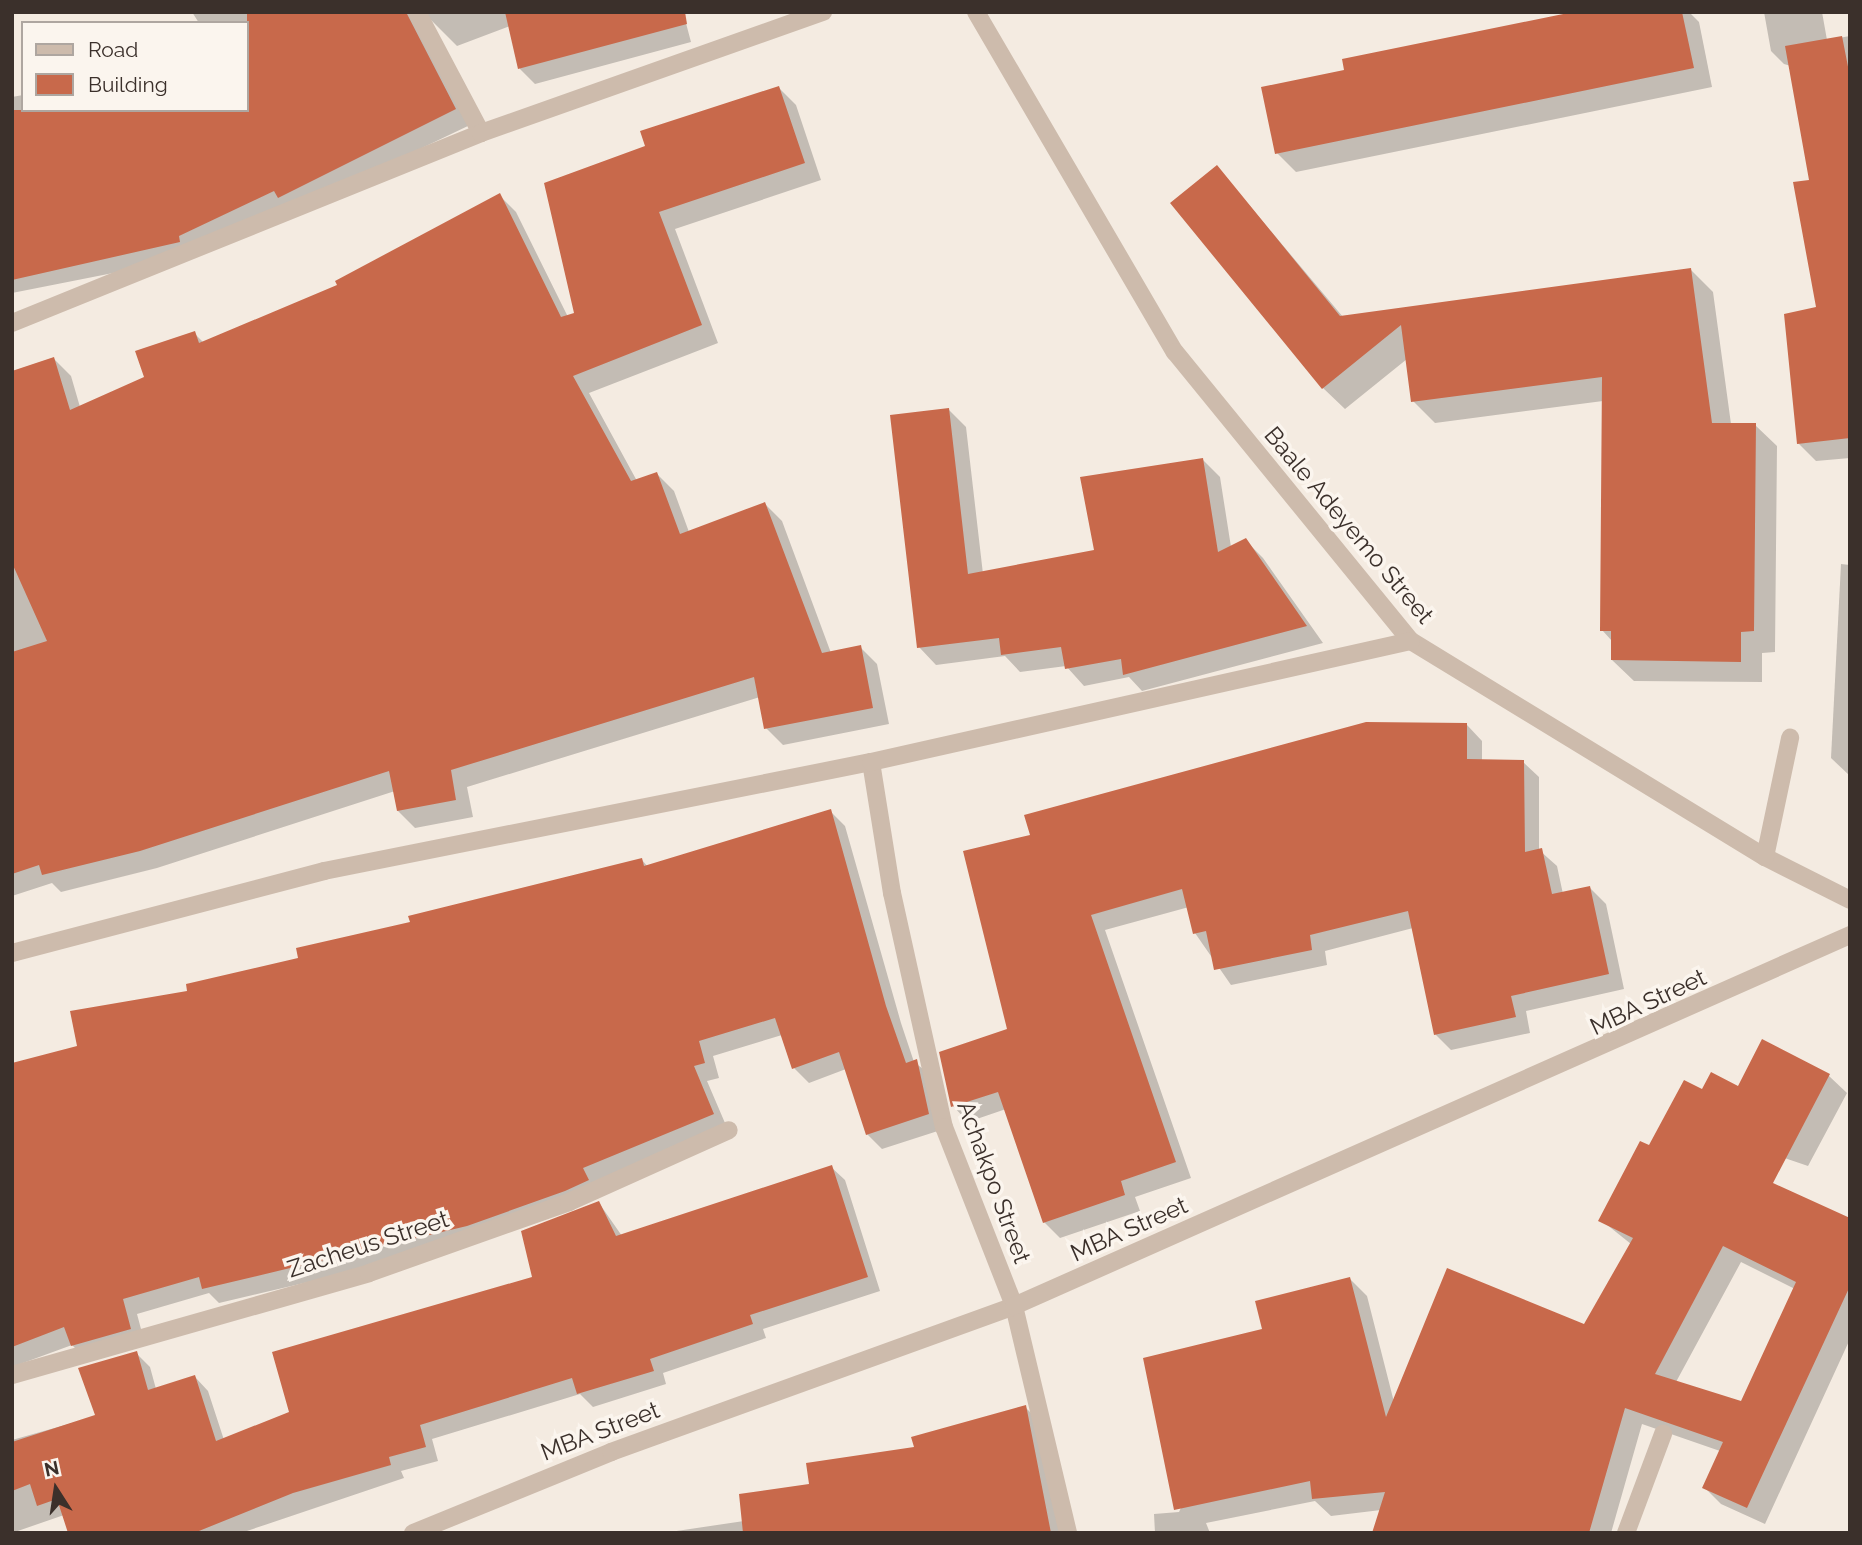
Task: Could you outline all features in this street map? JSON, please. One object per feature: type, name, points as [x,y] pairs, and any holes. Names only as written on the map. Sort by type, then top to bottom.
[{"type":"street","points":[[416,12],[481,133]]},
{"type":"street","points":[[12,324],[481,133],[823,12]]},
{"type":"street","name":"Baale Adeyemo Street","points":[[976,12],[1175,352],[1410,642],[1765,857],[1850,900]]},
{"type":"street","points":[[12,953],[324,872],[871,762],[1410,642]]},
{"type":"street","points":[[1765,857],[1790,738]]},
{"type":"street","name":"Achakpo Street","points":[[871,762],[892,894],[944,1127],[1014,1306],[1068,1533]]},
{"type":"street","name":"MBA Street","points":[[413,1533],[611,1451],[1014,1306],[1850,935]]},
{"type":"street","name":"Zacheus Street","points":[[12,1375],[369,1273],[569,1202],[729,1130]]},
{"type":"street","points":[[1626,1533],[1663,1434]]},
{"type":"building","points":[[247,12],[406,12],[456,109],[278,198],[274,191],[179,236],[180,242],[12,280],[12,110],[248,112]]},
{"type":"building","points":[[505,12],[685,12],[687,24],[518,69]]},
{"type":"building","points":[[1573,12],[1682,12],[1694,68],[1275,154],[1261,87],[1344,70],[1342,59]]},
{"type":"building","points":[[1842,36],[1850,77],[1850,438],[1797,444],[1784,314],[1816,307],[1793,182],[1809,180],[1785,46]]},
{"type":"building","points":[[779,86],[805,163],[659,212],[702,325],[573,376],[631,481],[657,472],[680,534],[765,502],[822,653],[861,645],[873,708],[764,729],[754,677],[451,770],[456,800],[397,811],[389,771],[140,851],[42,875],[39,865],[12,874],[12,652],[47,641],[12,563],[12,371],[54,357],[70,410],[144,377],[135,351],[195,331],[199,343],[337,285],[335,281],[500,193],[561,317],[574,313],[544,183],[645,146],[640,131]]},
{"type":"building","points":[[1217,165],[1340,316],[1691,268],[1712,423],[1756,423],[1754,631],[1741,632],[1741,662],[1611,660],[1611,631],[1600,631],[1602,377],[1411,402],[1401,325],[1322,389],[1170,203]]},
{"type":"building","points":[[949,408],[968,574],[1094,550],[1080,477],[1203,458],[1218,552],[1246,538],[1307,626],[1123,675],[1121,659],[1065,669],[1061,647],[1001,655],[999,638],[917,648],[890,415]]},
{"type":"building","points":[[1366,722],[1467,723],[1467,759],[1524,760],[1525,852],[1542,848],[1552,894],[1590,886],[1609,974],[1511,996],[1516,1017],[1434,1035],[1408,911],[1310,935],[1312,950],[1214,970],[1206,931],[1193,934],[1182,889],[1091,915],[1176,1162],[1121,1181],[1125,1195],[1043,1223],[998,1092],[951,1107],[939,1052],[1007,1029],[963,851],[1030,835],[1024,815]]},
{"type":"building","points":[[831,809],[886,1006],[906,1063],[917,1059],[929,1114],[866,1135],[839,1052],[792,1069],[775,1018],[699,1041],[705,1063],[694,1066],[714,1114],[583,1168],[589,1180],[565,1191],[467,1226],[202,1289],[199,1277],[123,1299],[131,1329],[71,1346],[64,1327],[12,1347],[12,1063],[77,1046],[70,1011],[187,991],[186,984],[298,958],[296,948],[410,922],[408,916],[642,858],[644,866]]},
{"type":"building","points":[[1762,1039],[1830,1074],[1773,1183],[1850,1218],[1850,1286],[1747,1508],[1702,1488],[1723,1442],[1625,1408],[1589,1533],[1372,1533],[1385,1492],[1312,1499],[1310,1481],[1174,1510],[1143,1358],[1262,1329],[1255,1301],[1350,1277],[1386,1417],[1447,1268],[1584,1324],[1633,1238],[1598,1221],[1640,1141],[1649,1145],[1684,1080],[1702,1089],[1711,1072],[1738,1086]],"holes":[[[1723,1246],[1796,1282],[1741,1401],[1655,1374]]]},
{"type":"building","points":[[832,1165],[868,1277],[750,1315],[753,1324],[650,1359],[654,1371],[577,1394],[572,1378],[420,1425],[426,1447],[389,1457],[391,1465],[293,1493],[194,1533],[68,1533],[57,1499],[37,1506],[30,1484],[12,1491],[12,1442],[95,1415],[78,1368],[137,1351],[148,1390],[195,1375],[216,1441],[289,1412],[272,1352],[532,1277],[521,1231],[599,1201],[616,1236]]},
{"type":"building","points":[[1026,1405],[1051,1533],[743,1533],[739,1494],[809,1484],[806,1463],[914,1447],[911,1437]]}]
